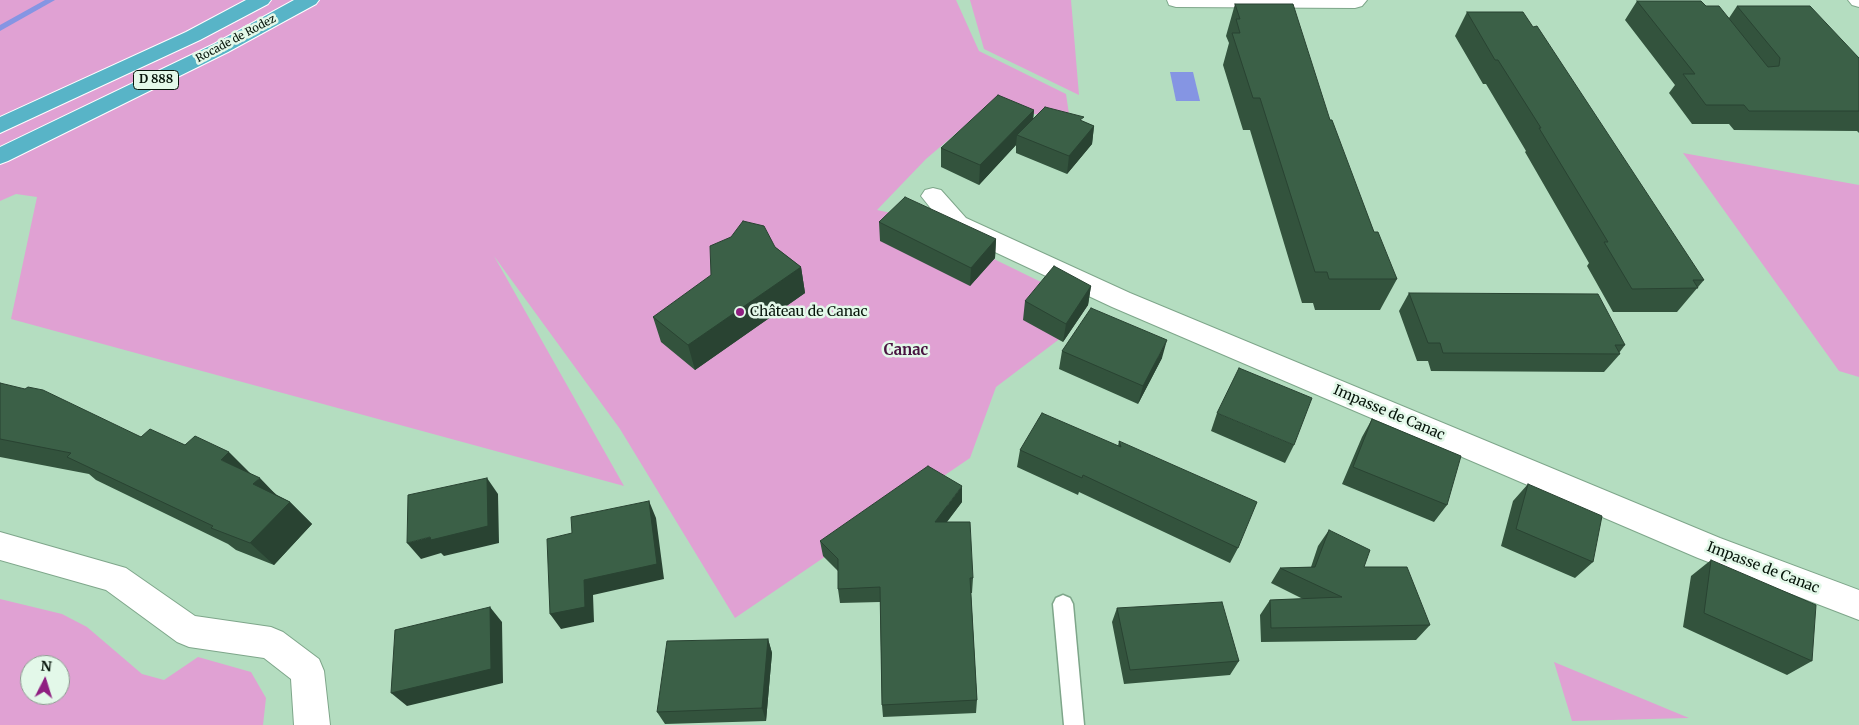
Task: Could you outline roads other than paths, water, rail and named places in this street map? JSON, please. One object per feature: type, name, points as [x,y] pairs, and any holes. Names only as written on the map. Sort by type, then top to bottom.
[{"type":"highway","name":"Rocade de Rodez","points":[[0,126],[193,36],[262,0]]},
{"type":"highway","name":"Rocade de Rodez","points":[[0,156],[220,48],[309,0]]},
{"type":"street","points":[[1176,1],[1355,2],[1357,0]]},
{"type":"street","name":"Impasse de Canac","points":[[933,196],[956,224],[1112,297],[1709,548],[1859,605]]},
{"type":"street","points":[[0,546],[115,578],[189,630],[271,643],[307,671],[312,725]]},
{"type":"lane","points":[[1063,604],[1074,725]]},
{"type":"water","points":[[1170,72],[1193,72],[1200,101],[1176,101]]},
{"type":"waterway","points":[[0,28],[51,0]]},
{"type":"place","name":"Château de Canac","points":[[740,312]]},
{"type":"district","name":"Canac","points":[[906,351]]}]
